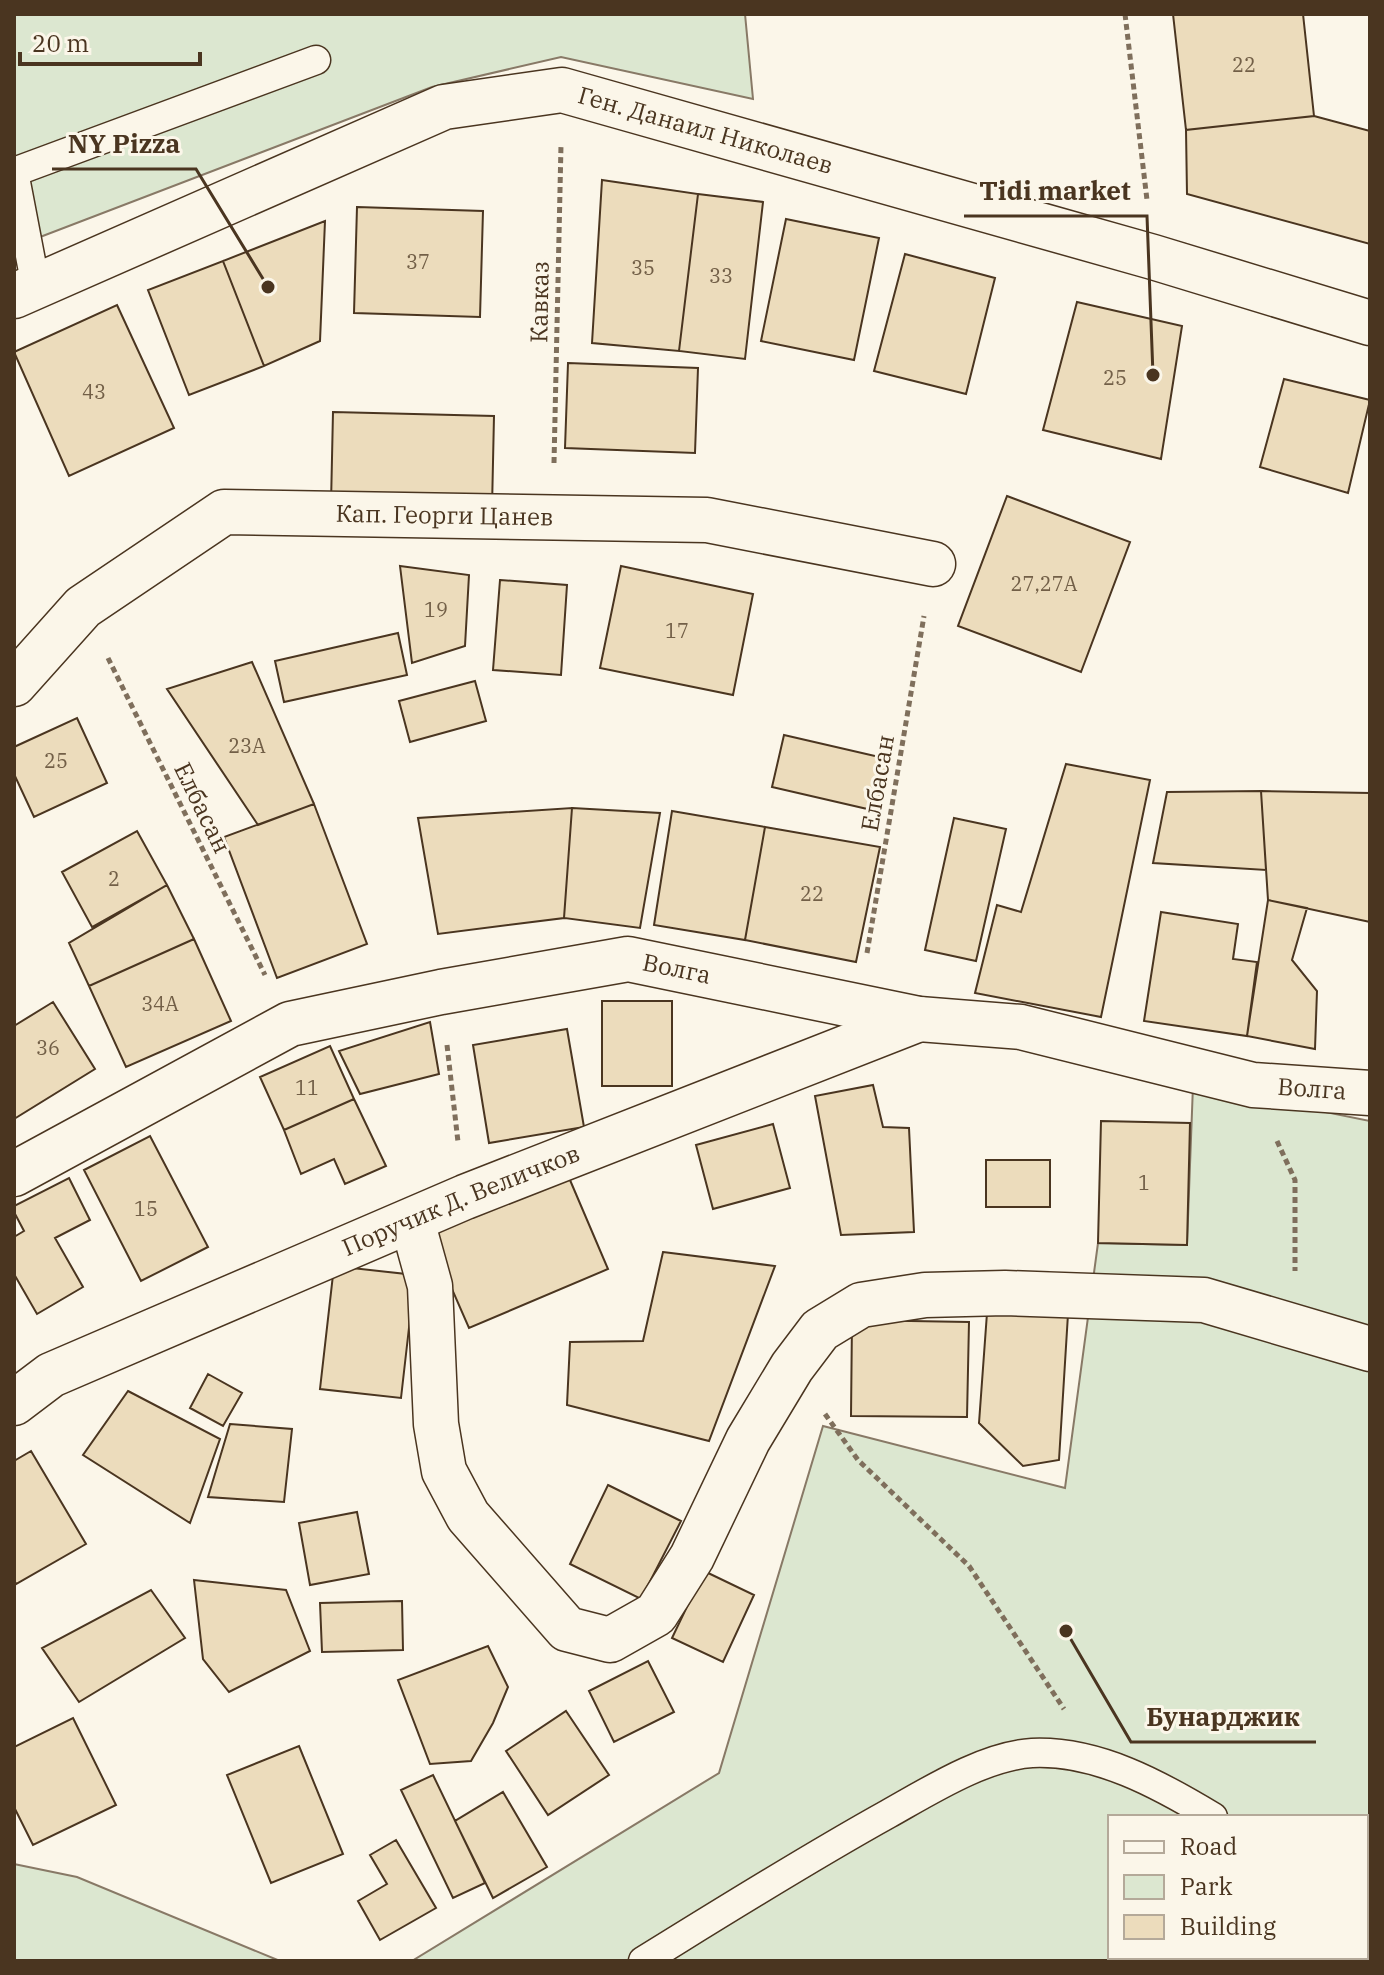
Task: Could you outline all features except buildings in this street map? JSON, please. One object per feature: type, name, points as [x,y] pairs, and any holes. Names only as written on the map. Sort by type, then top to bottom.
[{"type":"street","name":"Ген. Данаил Николаев","points":[[25,292],[444,107],[562,90],[1153,257],[1370,323]]},
{"type":"street","name":"Кап. Георги Цанев","points":[[14,684],[83,607],[224,512],[707,520],[933,564]]},
{"type":"street","name":"Волга","points":[[14,1174],[290,1024],[441,992],[628,959],[919,1019],[1021,1027],[1253,1085],[1370,1093]]},
{"type":"street","name":"Поручик Д. Величков","points":[[14,1403],[51,1375],[465,1197],[919,1019]]},
{"type":"street","points":[[412,1221],[430,1286],[436,1424],[444,1471],[468,1516],[567,1629],[610,1640],[656,1614],[692,1557],[748,1440],[792,1367],[820,1330],[861,1305],[925,1295],[1086,1294],[1204,1300],[1370,1349]]},
{"type":"lane","points":[[25,292],[14,172],[316,60]]},
{"type":"lane","points":[[643,1961],[829,1846],[922,1794],[992,1761],[1032,1753],[1077,1756],[1158,1783],[1210,1815]]},
{"type":"path","points":[[1125,14],[1153,257]]},
{"type":"path","name":"Кавказ","points":[[553,516],[562,90]]},
{"type":"path","name":"Елбасан","points":[[858,1007],[933,564]]},
{"type":"path","name":"Елбасан","points":[[83,607],[290,1024]]},
{"type":"path","points":[[441,992],[465,1197]]},
{"type":"path","points":[[1253,1085],[1295,1180],[1295,1275],[1304,1328]]},
{"type":"path","points":[[792,1367],[858,1460],[969,1566],[1067,1712],[1077,1756]]},
{"type":"green space","points":[[14,14],[745,14],[753,99],[561,57],[432,87],[14,247]]},
{"type":"green space","points":[[1193,1085],[1370,1121],[1370,1961],[412,1961],[719,1773],[823,1426],[1065,1488],[1098,1243],[1187,1245]]},
{"type":"green space","points":[[14,1864],[77,1877],[280,1961],[14,1961]]},
{"type":"place","name":"NY Pizza","points":[[268,287]]},
{"type":"place","name":"Tidi market","points":[[1153,375]]},
{"type":"place","name":"Бунарджик","points":[[1066,1631]]}]
